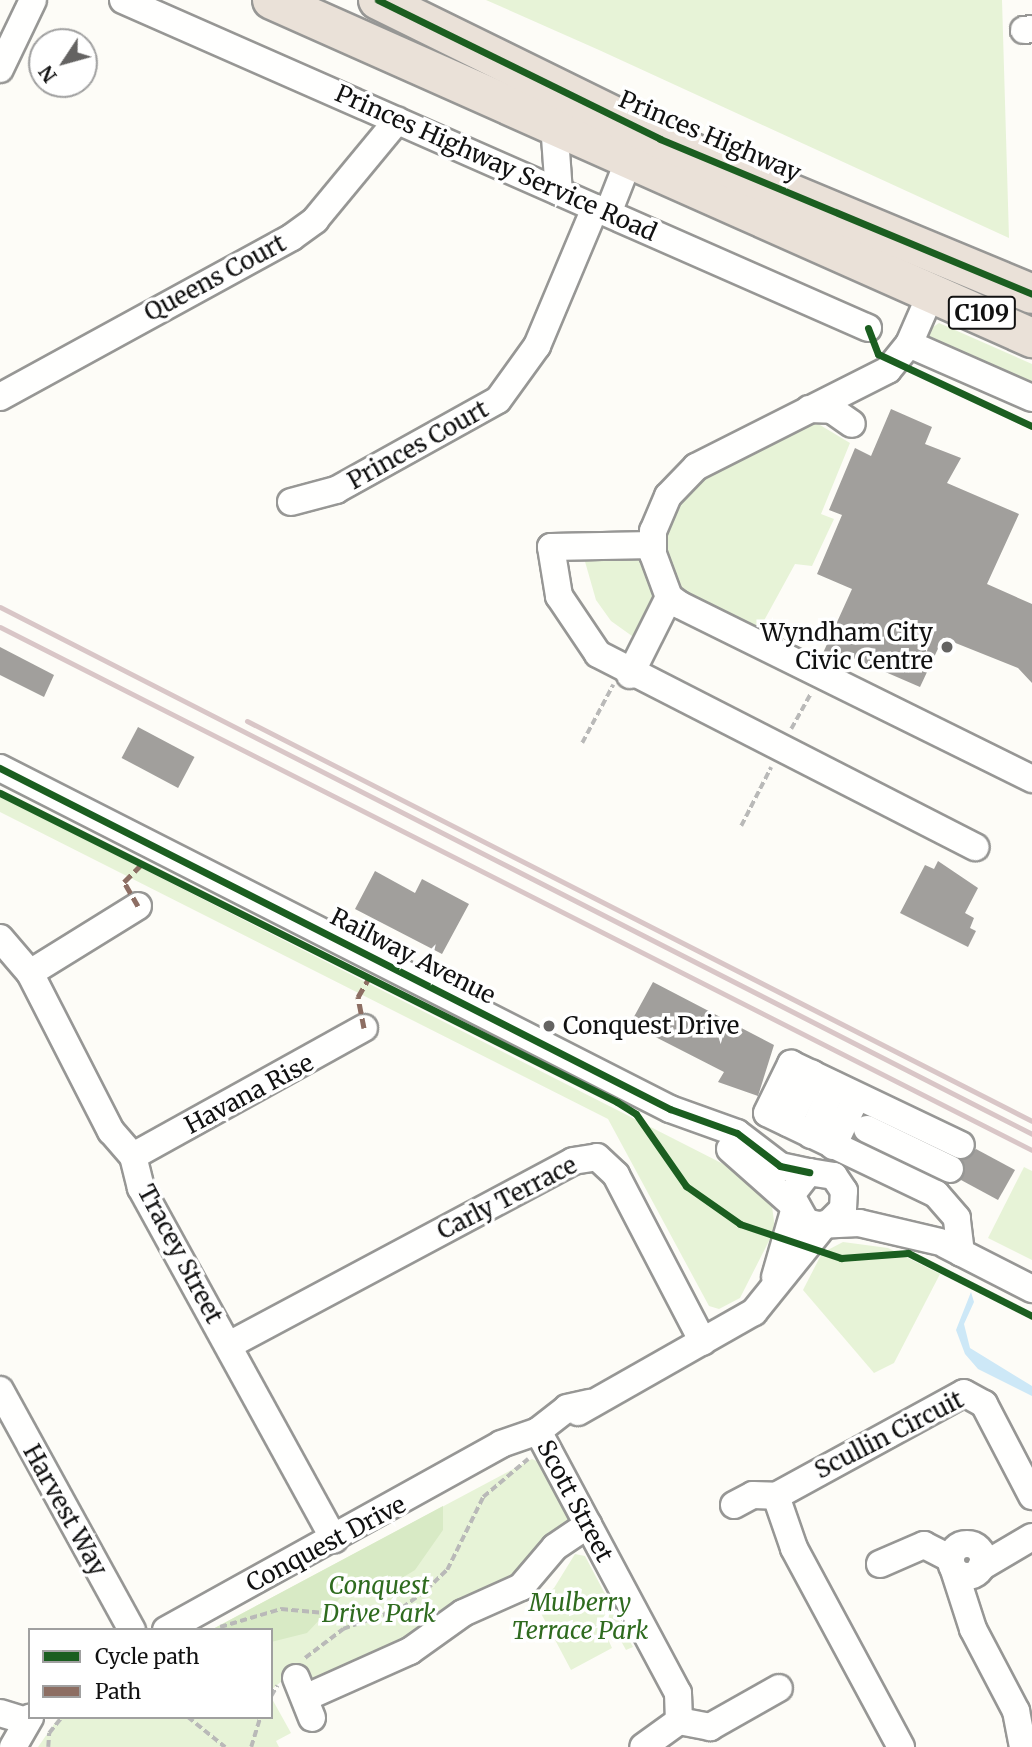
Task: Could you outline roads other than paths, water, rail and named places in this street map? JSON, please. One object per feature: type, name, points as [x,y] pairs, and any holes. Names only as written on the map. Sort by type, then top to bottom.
[{"type":"highway","name":"Princes Highway","points":[[272,0],[933,289],[1032,338]]},
{"type":"highway","name":"Princes Highway","points":[[378,0],[604,112],[945,253],[1032,294]]},
{"type":"highway","points":[[604,112],[630,156]]},
{"type":"highway","points":[[933,289],[945,253]]},
{"type":"street","points":[[0,69],[33,0]]},
{"type":"street","name":"Princes Highway Service Road","points":[[123,0],[868,328]]},
{"type":"street","name":"Queens Court","points":[[0,397],[292,237],[315,220],[397,121]]},
{"type":"street","points":[[554,123],[559,192]]},
{"type":"street","name":"Princes Highway","points":[[601,210],[630,156]]},
{"type":"street","name":"Princes Court","points":[[291,502],[336,490],[498,400],[537,346],[601,210]]},
{"type":"street","points":[[630,675],[669,597],[653,545],[668,496],[696,467],[888,370],[909,344],[933,289]]},
{"type":"street","points":[[909,344],[1032,398]]},
{"type":"street","points":[[809,409],[832,410],[852,424]]},
{"type":"street","points":[[653,545],[551,547],[554,578],[571,621],[598,654],[630,675],[975,847]]},
{"type":"street","points":[[669,597],[808,673],[1032,779]]},
{"type":"street","name":"Railway Avenue","points":[[0,768],[670,1109],[737,1133],[780,1166],[828,1177],[870,1209],[1032,1289]]},
{"type":"street","points":[[30,973],[138,906]]},
{"type":"street","name":"Tracey Street","points":[[0,938],[30,973],[111,1131],[133,1156],[141,1188],[334,1539]]},
{"type":"street","name":"Havana Rise","points":[[133,1156],[364,1028]]},
{"type":"street","points":[[950,1169],[875,1119],[829,1083],[791,1064],[767,1113],[936,1194],[957,1218],[950,1247]]},
{"type":"street","points":[[793,1207],[806,1222],[828,1223],[843,1209],[811,1135],[829,1083]]},
{"type":"street","points":[[811,1135],[829,1083]]},
{"type":"street","name":"Railway Avenue","points":[[670,1109],[744,1160],[793,1207]]},
{"type":"street","points":[[811,1135],[875,1119],[961,1145]]},
{"type":"street","name":"Carly Terrace","points":[[229,1345],[573,1161],[597,1157],[616,1175],[703,1342]]},
{"type":"street","points":[[767,1298],[793,1207],[793,1188],[828,1177]]},
{"type":"street","name":"Railway Avenue","points":[[828,1223],[950,1247]]},
{"type":"street","name":"Conquest Drive","points":[[170,1628],[486,1458],[501,1444],[543,1441],[589,1403],[703,1342],[767,1298],[828,1223]]},
{"type":"street","name":"Harvest Way","points":[[0,1390],[8,1427],[131,1628]]},
{"type":"street","name":"Scullin Circuit","points":[[733,1505],[753,1495],[776,1496],[964,1392],[984,1404],[1032,1496]]},
{"type":"street","name":"Scott Street","points":[[543,1441],[678,1693],[679,1721]]},
{"type":"street","points":[[776,1496],[794,1548],[901,1747]]},
{"type":"street","points":[[304,1687],[521,1587],[555,1547],[588,1525]]},
{"type":"street","points":[[880,1564],[924,1545],[968,1564],[1026,1540]]},
{"type":"street","points":[[968,1564],[965,1608],[1025,1731]]},
{"type":"street","points":[[643,1747],[679,1721],[710,1727],[779,1688]]},
{"type":"street","points":[[0,1713],[28,1719],[13,1747]]},
{"type":"water","points":[[971,1292],[974,1302],[964,1324],[970,1348],[1032,1386],[1032,1396],[978,1369],[965,1354],[956,1330]]},
{"type":"railway","points":[[0,607],[1032,1134]]},
{"type":"railway","points":[[0,627],[1032,1150]]},
{"type":"railway","points":[[247,721],[1032,1121]]},
{"type":"place","name":"Wyndham City Civic Centre","points":[[947,647]]},
{"type":"place","name":"Conquest Drive","points":[[549,1026]]},
{"type":"park label","name":"Conquest Drive Park","points":[[379,1600]]},
{"type":"park label","name":"Mulberry Terrace Park","points":[[580,1617]]}]
